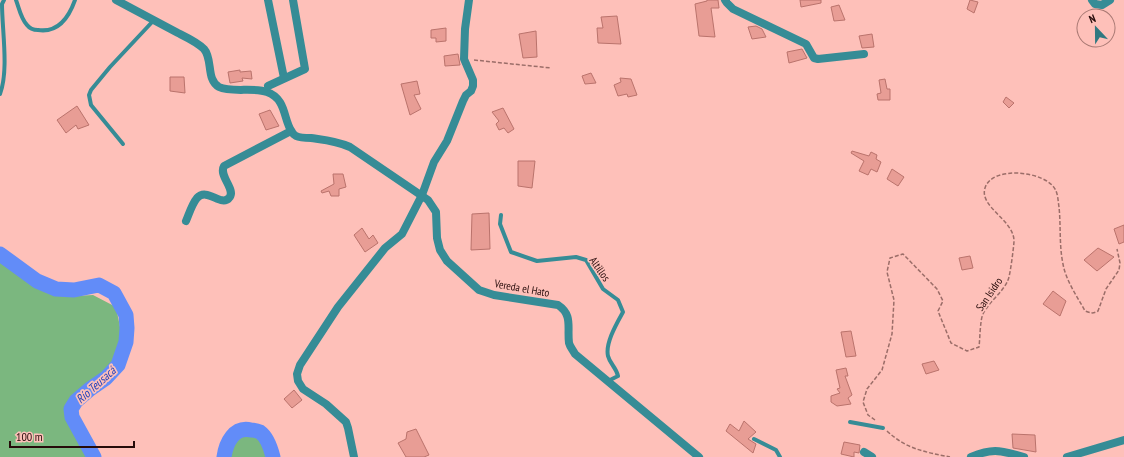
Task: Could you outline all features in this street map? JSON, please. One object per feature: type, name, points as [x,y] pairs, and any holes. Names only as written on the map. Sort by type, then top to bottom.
[{"type":"street","points":[[116,0],[204,49],[208,56],[212,77],[215,83],[225,89],[264,88],[305,69],[293,0]]},
{"type":"street","points":[[268,0],[284,78]]},
{"type":"street","points":[[354,457],[346,422],[326,404],[303,389],[298,381],[297,374],[300,365],[338,307],[385,248],[402,234],[422,195],[434,162],[447,142],[463,101],[466,95],[471,91],[473,80],[464,59],[465,30],[469,0]]},
{"type":"street","points":[[725,0],[733,9],[806,44],[814,58],[818,59],[864,54]]},
{"type":"street","points":[[1092,0],[1095,4],[1102,5],[1110,0]]},
{"type":"street","points":[[186,221],[197,198],[207,195],[221,200],[228,199],[230,197],[231,192],[222,173],[224,166],[291,131],[285,112],[279,101],[264,88]]},
{"type":"street","name":"Vereda el Hato","points":[[291,131],[296,136],[336,142],[350,147],[422,195],[432,204],[436,212],[436,238],[440,250],[447,262],[479,290],[494,295],[558,305],[565,309],[568,315],[569,344],[575,354],[700,457]]},
{"type":"street","points":[[1067,457],[1124,440]]},
{"type":"street","points":[[971,457],[985,451],[999,450],[1024,457]]},
{"type":"street","points":[[864,452],[872,457]]},
{"type":"lane","points":[[0,94],[4,78],[2,4],[4,0]]},
{"type":"lane","points":[[16,0],[22,18],[27,25],[33,30],[42,31],[59,26],[72,10],[75,0]]},
{"type":"lane","points":[[123,144],[91,105],[91,90],[110,67],[154,20]]},
{"type":"lane","name":"Altillos","points":[[501,215],[500,224],[511,252],[537,261],[576,257],[586,260],[603,289],[618,300],[623,312],[609,339],[608,357],[617,370],[618,376],[608,381]]},
{"type":"lane","points":[[850,422],[883,428]]},
{"type":"lane","points":[[754,439],[776,450],[780,457]]},
{"type":"path","points":[[464,59],[551,68]]},
{"type":"path","name":"San Isidro","points":[[950,457],[918,450],[896,440],[868,415],[863,402],[867,389],[882,370],[892,334],[894,300],[887,272],[890,258],[903,254],[937,288],[943,301],[938,311],[951,343],[967,351],[978,347],[982,314],[1008,280],[1014,242],[1011,228],[986,200],[984,189],[991,178],[1007,173],[1023,174],[1042,178],[1051,183],[1058,194],[1063,265],[1068,281],[1085,311],[1089,313],[1095,313],[1098,311],[1106,289],[1119,270],[1120,263],[1117,249]]},
{"type":"green space","points":[[0,257],[2,260],[31,276],[57,294],[76,296],[93,295],[116,307],[122,337],[116,362],[92,383],[72,397],[67,412],[93,457],[0,457]]},
{"type":"green space","points":[[255,424],[273,451],[275,457],[227,457],[233,440],[238,432],[247,426]]},
{"type":"building","points":[[707,0],[718,0],[719,8],[711,8],[715,37],[699,36],[695,4]]},
{"type":"building","points":[[800,0],[821,0],[821,3],[801,7]]},
{"type":"building","points":[[970,0],[978,2],[974,13],[967,9]]},
{"type":"building","points":[[839,5],[845,20],[834,21],[831,7]]},
{"type":"building","points":[[617,16],[621,44],[598,43],[597,28],[603,28],[601,17]]},
{"type":"building","points":[[756,26],[762,29],[766,37],[752,39],[748,27]]},
{"type":"building","points":[[446,28],[446,41],[436,42],[436,38],[431,38],[431,30]]},
{"type":"building","points":[[536,31],[537,57],[523,58],[519,34]]},
{"type":"building","points":[[872,34],[874,47],[862,48],[859,36]]},
{"type":"building","points":[[802,49],[807,58],[789,63],[787,52]]},
{"type":"building","points":[[458,54],[460,65],[445,66],[444,56]]},
{"type":"building","points":[[240,70],[240,72],[251,71],[252,79],[242,78],[243,81],[230,83],[228,72]]},
{"type":"building","points":[[591,73],[596,83],[585,84],[582,76]]},
{"type":"building","points":[[170,77],[184,77],[185,93],[170,91]]},
{"type":"building","points":[[620,78],[631,79],[637,95],[628,97],[627,94],[618,96],[614,85],[621,82]]},
{"type":"building","points":[[885,79],[887,89],[890,89],[890,100],[878,100],[877,94],[881,93],[879,80]]},
{"type":"building","points":[[417,81],[420,94],[414,95],[421,109],[410,115],[401,84]]},
{"type":"building","points":[[1006,97],[1014,103],[1009,108],[1003,102]]},
{"type":"building","points":[[77,106],[89,125],[78,129],[76,125],[66,133],[57,120]]},
{"type":"building","points":[[503,108],[514,129],[508,133],[504,128],[499,130],[496,124],[499,121],[492,112]]},
{"type":"building","points":[[270,110],[279,126],[266,130],[259,114]]},
{"type":"building","points":[[852,151],[869,156],[871,152],[877,155],[876,159],[881,162],[877,172],[871,169],[868,175],[859,171],[864,161],[851,153]]},
{"type":"building","points":[[518,161],[535,161],[532,188],[518,186]]},
{"type":"building","points":[[892,169],[904,177],[898,186],[887,179]]},
{"type":"building","points":[[333,174],[343,174],[346,187],[339,189],[339,196],[331,196],[329,191],[322,193],[321,191],[334,184]]},
{"type":"building","points":[[489,213],[490,249],[471,250],[472,214]]},
{"type":"building","points":[[1124,225],[1124,242],[1119,244],[1114,229]]},
{"type":"building","points":[[362,228],[369,239],[373,235],[378,243],[365,252],[354,235]]},
{"type":"building","points":[[1098,248],[1114,257],[1097,271],[1084,260]]},
{"type":"building","points":[[970,256],[973,268],[962,270],[959,258]]},
{"type":"building","points":[[1053,291],[1066,301],[1060,316],[1043,304]]},
{"type":"building","points":[[851,331],[856,356],[846,357],[841,332]]},
{"type":"building","points":[[934,361],[939,370],[926,374],[922,364]]},
{"type":"building","points":[[846,368],[848,376],[845,376],[852,395],[848,398],[851,404],[837,406],[831,402],[831,396],[840,393],[837,389],[840,388],[836,370]]},
{"type":"building","points":[[294,390],[302,400],[292,408],[284,399]]},
{"type":"building","points":[[744,421],[756,432],[748,439],[756,444],[753,453],[726,431],[730,424],[739,431]]},
{"type":"building","points":[[416,429],[429,455],[424,457],[406,457],[398,443],[406,439],[407,432]]},
{"type":"building","points":[[1012,434],[1035,435],[1036,452],[1013,448]]},
{"type":"building","points":[[844,442],[860,445],[859,453],[854,452],[854,457],[841,454]]},
{"type":"waterway","name":"Río Teusacá","points":[[0,254],[37,281],[56,289],[74,290],[99,285],[114,293],[126,315],[126,342],[118,365],[106,378],[76,401],[71,409],[72,417],[94,457]]},
{"type":"waterway","name":"Río Teusacá","points":[[224,457],[229,441],[236,433],[245,429],[260,432],[265,437],[273,457]]}]
